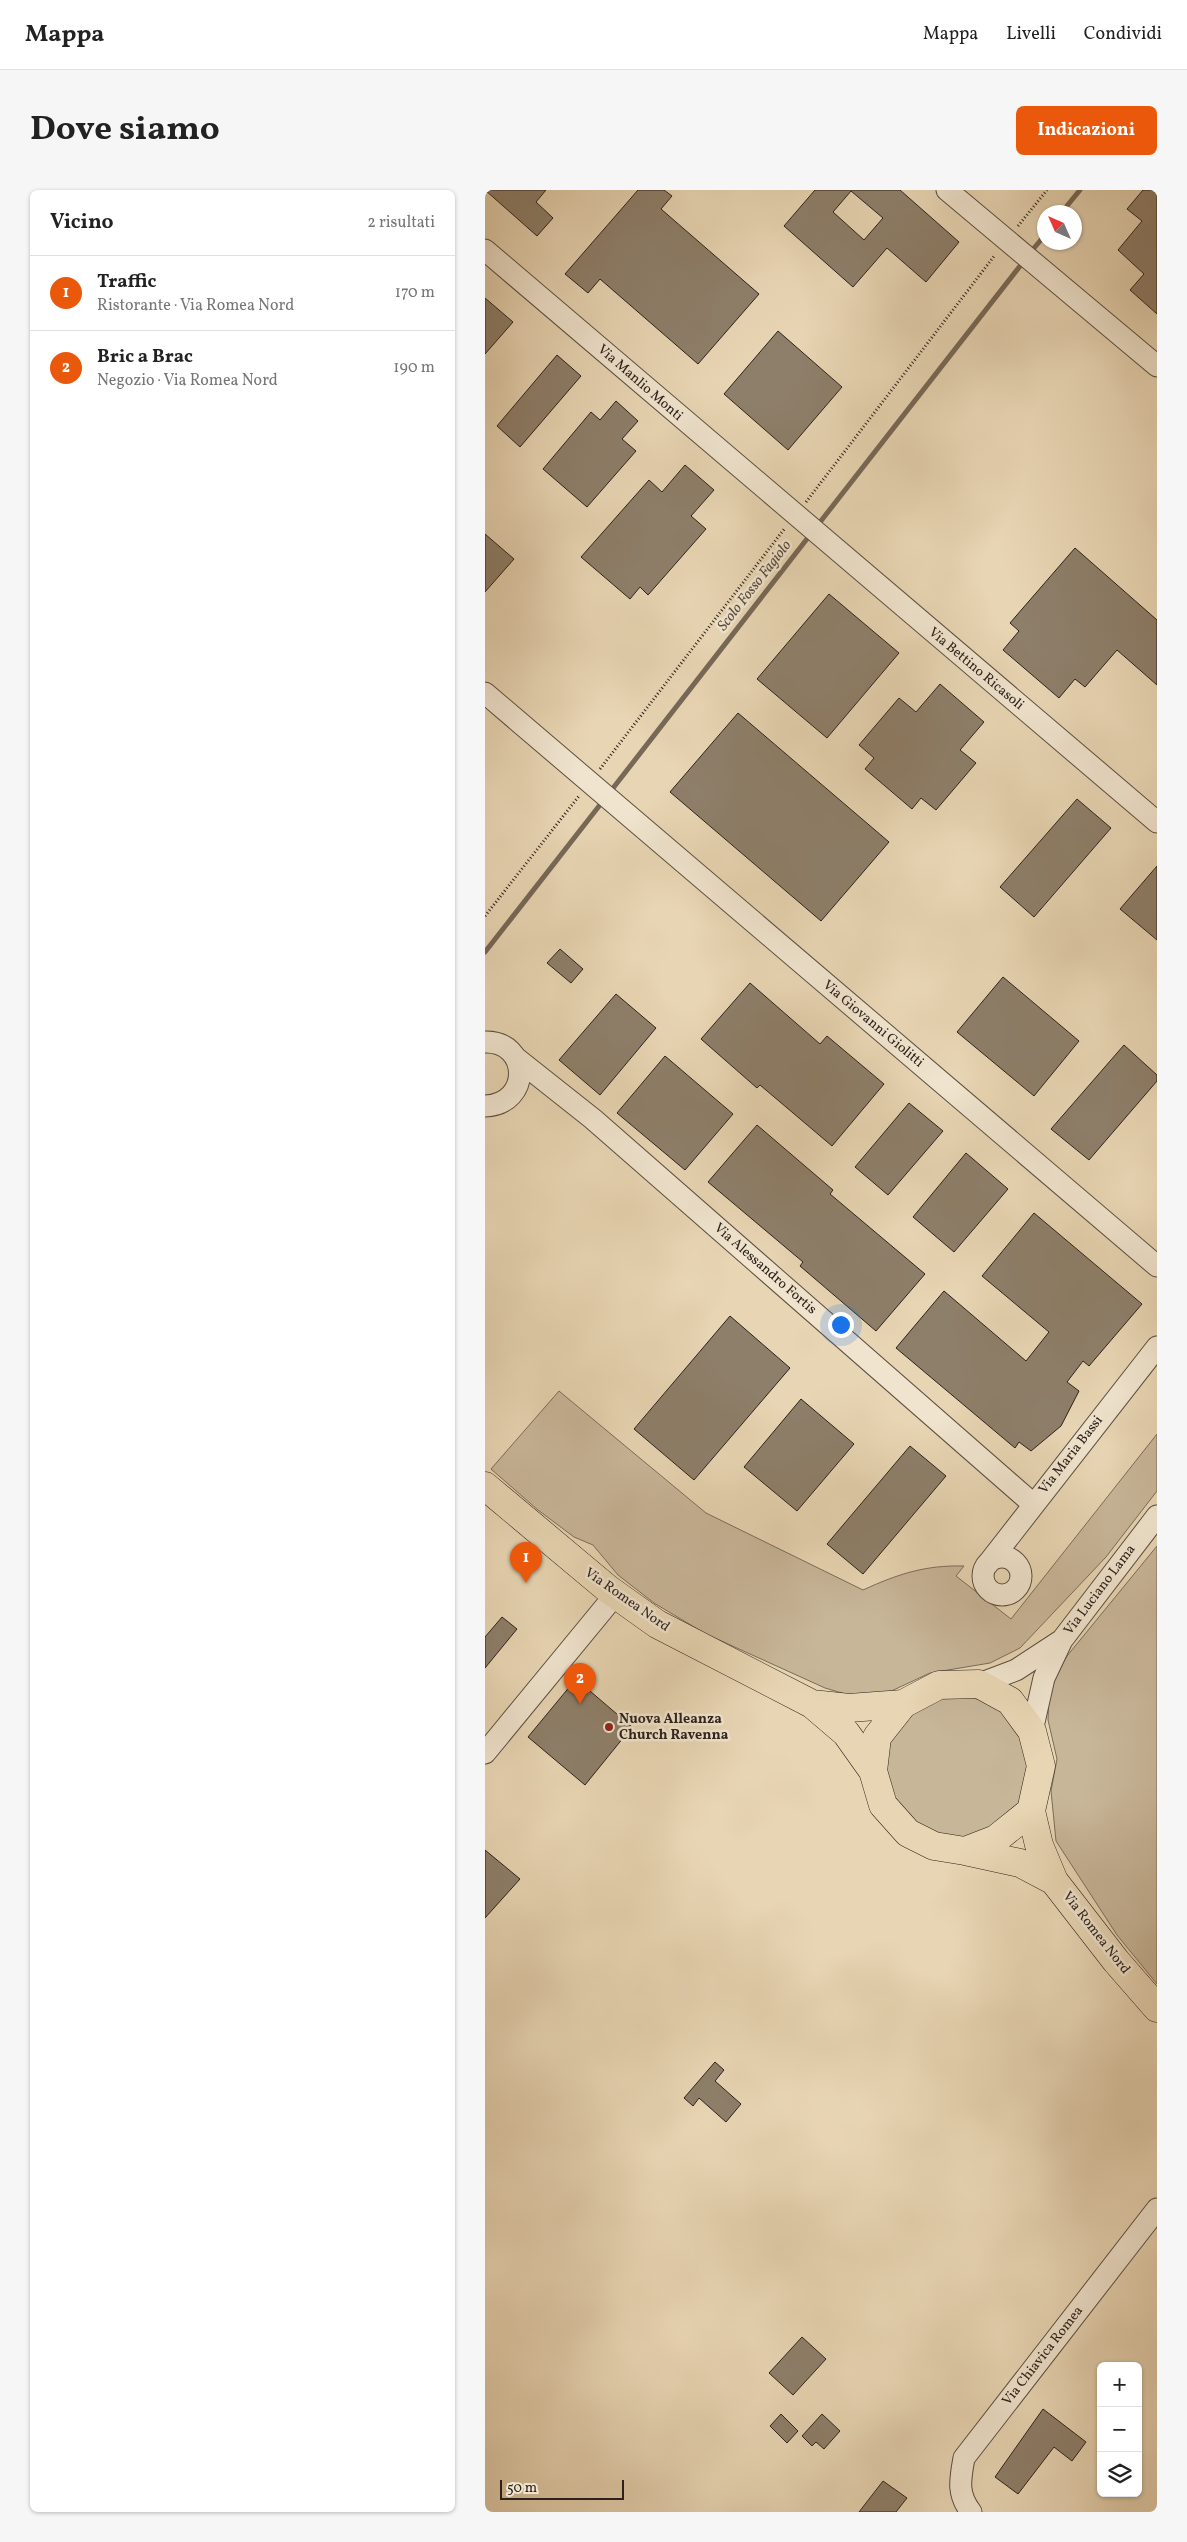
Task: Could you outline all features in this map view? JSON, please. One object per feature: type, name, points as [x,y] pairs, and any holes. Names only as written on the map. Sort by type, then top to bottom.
[{"type":"main road","name":"Via Romea Nord","points":[[485,1486],[615,1595],[657,1624],[812,1704],[846,1733],[873,1771]]},
{"type":"main road","points":[[979,1684],[1010,1701],[1032,1731],[1041,1766],[1031,1811],[997,1839],[965,1851],[933,1846],[908,1833],[883,1805],[873,1771],[877,1737],[903,1704],[939,1685],[979,1684]]},
{"type":"main road","name":"Via Romea Nord","points":[[812,1704],[849,1708],[903,1704]]},
{"type":"main road","name":"Via Romea Nord","points":[[1031,1811],[1039,1845],[1054,1881],[1116,1961],[1157,2008]]},
{"type":"main road","name":"Via Romea Nord","points":[[965,1851],[1020,1863],[1054,1881]]},
{"type":"street","points":[[947,190],[1157,366]]},
{"type":"street","name":"Via Manlio Monti","points":[[485,250],[795,515]]},
{"type":"street","name":"Via Bettino Ricasoli","points":[[795,515],[1157,822]]},
{"type":"street","name":"Via Giovanni Giolitti","points":[[485,693],[1157,1266]]},
{"type":"street","name":"Via Alessandro Fortis","points":[[485,1042],[500,1044],[509,1050],[516,1058],[600,1126],[1033,1504]]},
{"type":"street","points":[[485,1106],[501,1103],[517,1089],[520,1078],[516,1058]]},
{"type":"street","name":"Via Maria Bassi","points":[[987,1565],[1157,1347]]},
{"type":"street","name":"Via Luciano Lama","points":[[1032,1731],[1045,1678],[1062,1640],[1157,1516]]},
{"type":"street","points":[[485,1752],[615,1595]]},
{"type":"street","name":"Via Luciano Lama","points":[[979,1684],[1016,1670],[1062,1640]]},
{"type":"street","name":"Via Chiavica Romea","points":[[971,2512],[963,2502],[959,2485],[963,2458],[1157,2209]]},
{"type":"path","points":[[485,916],[1047,190]]},
{"type":"shaded area","points":[[559,1391],[706,1513],[863,1590],[888,1579],[924,1569],[964,1566],[956,1576],[1011,1619],[1157,1434],[1157,1491],[1106,1557],[1020,1648],[990,1663],[930,1673],[887,1693],[852,1696],[825,1688],[706,1634],[654,1603],[618,1575],[593,1545],[574,1537],[538,1510],[491,1469]]},
{"type":"shaded area","points":[[1157,1546],[1157,1984],[1117,1935],[1056,1841],[1051,1791],[1057,1759],[1048,1720],[1049,1689],[1067,1656]]},
{"type":"shaded area","points":[[957,1696],[984,1702],[996,1708],[1007,1717],[1016,1728],[1022,1740],[1028,1767],[1022,1794],[1016,1806],[1007,1817],[996,1826],[984,1832],[957,1838],[930,1832],[918,1826],[907,1817],[898,1806],[892,1794],[886,1767],[892,1740],[898,1728],[907,1717],[918,1708],[930,1702]]},
{"type":"building","points":[[485,190],[546,190],[536,202],[553,218],[537,236]]},
{"type":"building","points":[[638,190],[664,190],[672,196],[661,209],[759,294],[698,364],[600,279],[588,293],[565,274]]},
{"type":"building","points":[[815,190],[900,190],[959,242],[926,282],[887,248],[853,287],[784,226]],"holes":[[[851,191],[883,218],[864,240],[833,212]]]},
{"type":"building","points":[[1143,190],[1157,190],[1157,314],[1130,290],[1144,274],[1118,250],[1142,221],[1127,209]]},
{"type":"building","points":[[485,298],[513,322],[485,354]]},
{"type":"building","points":[[778,331],[842,387],[788,450],[724,394]]},
{"type":"building","points":[[557,355],[581,376],[520,447],[497,426]]},
{"type":"building","points":[[616,401],[638,421],[622,439],[636,451],[587,507],[543,469],[591,412],[600,420]]},
{"type":"building","points":[[685,465],[714,490],[691,516],[706,529],[648,595],[640,587],[630,599],[581,557],[649,480],[662,492]]},
{"type":"building","points":[[485,534],[514,559],[485,592]]},
{"type":"building","points":[[1075,548],[1157,620],[1157,685],[1117,650],[1085,687],[1075,679],[1059,698],[1003,650],[1019,631],[1010,623]]},
{"type":"building","points":[[829,594],[899,653],[827,738],[757,679]]},
{"type":"building","points":[[940,684],[984,722],[960,750],[976,763],[936,810],[921,798],[912,809],[865,769],[874,758],[859,745],[899,698],[916,712]]},
{"type":"building","points":[[738,713],[889,842],[821,921],[670,792]]},
{"type":"building","points":[[1077,799],[1111,828],[1034,917],[1000,887]]},
{"type":"building","points":[[1157,866],[1157,940],[1120,909]]},
{"type":"building","points":[[560,949],[583,969],[571,983],[547,963]]},
{"type":"building","points":[[1003,977],[1079,1041],[1034,1096],[957,1032]]},
{"type":"building","points":[[750,983],[820,1044],[827,1036],[884,1084],[832,1146],[760,1085],[757,1088],[701,1039]]},
{"type":"building","points":[[616,994],[656,1028],[600,1095],[559,1060]]},
{"type":"building","points":[[1124,1045],[1157,1075],[1157,1081],[1089,1160],[1051,1129]]},
{"type":"building","points":[[665,1056],[733,1114],[685,1170],[617,1113]]},
{"type":"building","points":[[909,1103],[943,1131],[888,1195],[855,1167]]},
{"type":"building","points":[[757,1125],[833,1190],[830,1194],[925,1274],[876,1331],[800,1266],[803,1262],[708,1182]]},
{"type":"building","points":[[966,1153],[1008,1189],[954,1252],[913,1217]]},
{"type":"building","points":[[1034,1213],[1142,1304],[1089,1366],[1083,1361],[1067,1382],[1079,1391],[1061,1426],[1031,1451],[1019,1442],[1015,1448],[896,1348],[944,1291],[1026,1361],[1049,1332],[982,1276]]},
{"type":"building","points":[[730,1316],[790,1368],[694,1480],[634,1429]]},
{"type":"building","points":[[801,1399],[854,1444],[797,1511],[744,1467]]},
{"type":"building","points":[[910,1446],[946,1476],[863,1574],[827,1544]]},
{"type":"building","points":[[502,1617],[517,1629],[485,1668],[485,1637]]},
{"type":"building","points":[[576,1679],[632,1727],[585,1785],[528,1737]]},
{"type":"building","points":[[485,1850],[520,1879],[485,1918]]},
{"type":"building","points":[[715,2062],[724,2070],[715,2081],[741,2104],[726,2122],[699,2098],[693,2106],[684,2098]]},
{"type":"building","points":[[802,2337],[826,2359],[793,2395],[769,2373]]},
{"type":"building","points":[[1043,2409],[1086,2442],[1072,2461],[1054,2447],[1018,2494],[995,2477]]},
{"type":"building","points":[[781,2414],[798,2431],[787,2443],[770,2426]]},
{"type":"building","points":[[822,2414],[840,2431],[824,2449],[816,2442],[812,2446],[802,2436]]},
{"type":"building","points":[[883,2481],[907,2498],[896,2512],[859,2512]]},
{"type":"waterway","name":"Scolo Fosso Fagiolo","points":[[1068,205],[1080,190]]},
{"type":"waterway","name":"Scolo Fosso Fagiolo","points":[[1029,254],[1037,244]]},
{"type":"waterway","name":"Scolo Fosso Fagiolo","points":[[817,526],[1024,261]]},
{"type":"waterway","name":"Scolo Fosso Fagiolo","points":[[610,792],[810,535]]},
{"type":"waterway","name":"Scolo Fosso Fagiolo","points":[[485,952],[603,801]]},
{"type":"place","name":"Traffic","points":[[526,1583]]},
{"type":"place","name":"Bric a Brac","points":[[580,1704]]},
{"type":"place","name":"Nuova Alleanza Church Ravenna","points":[[609,1727]]}]
